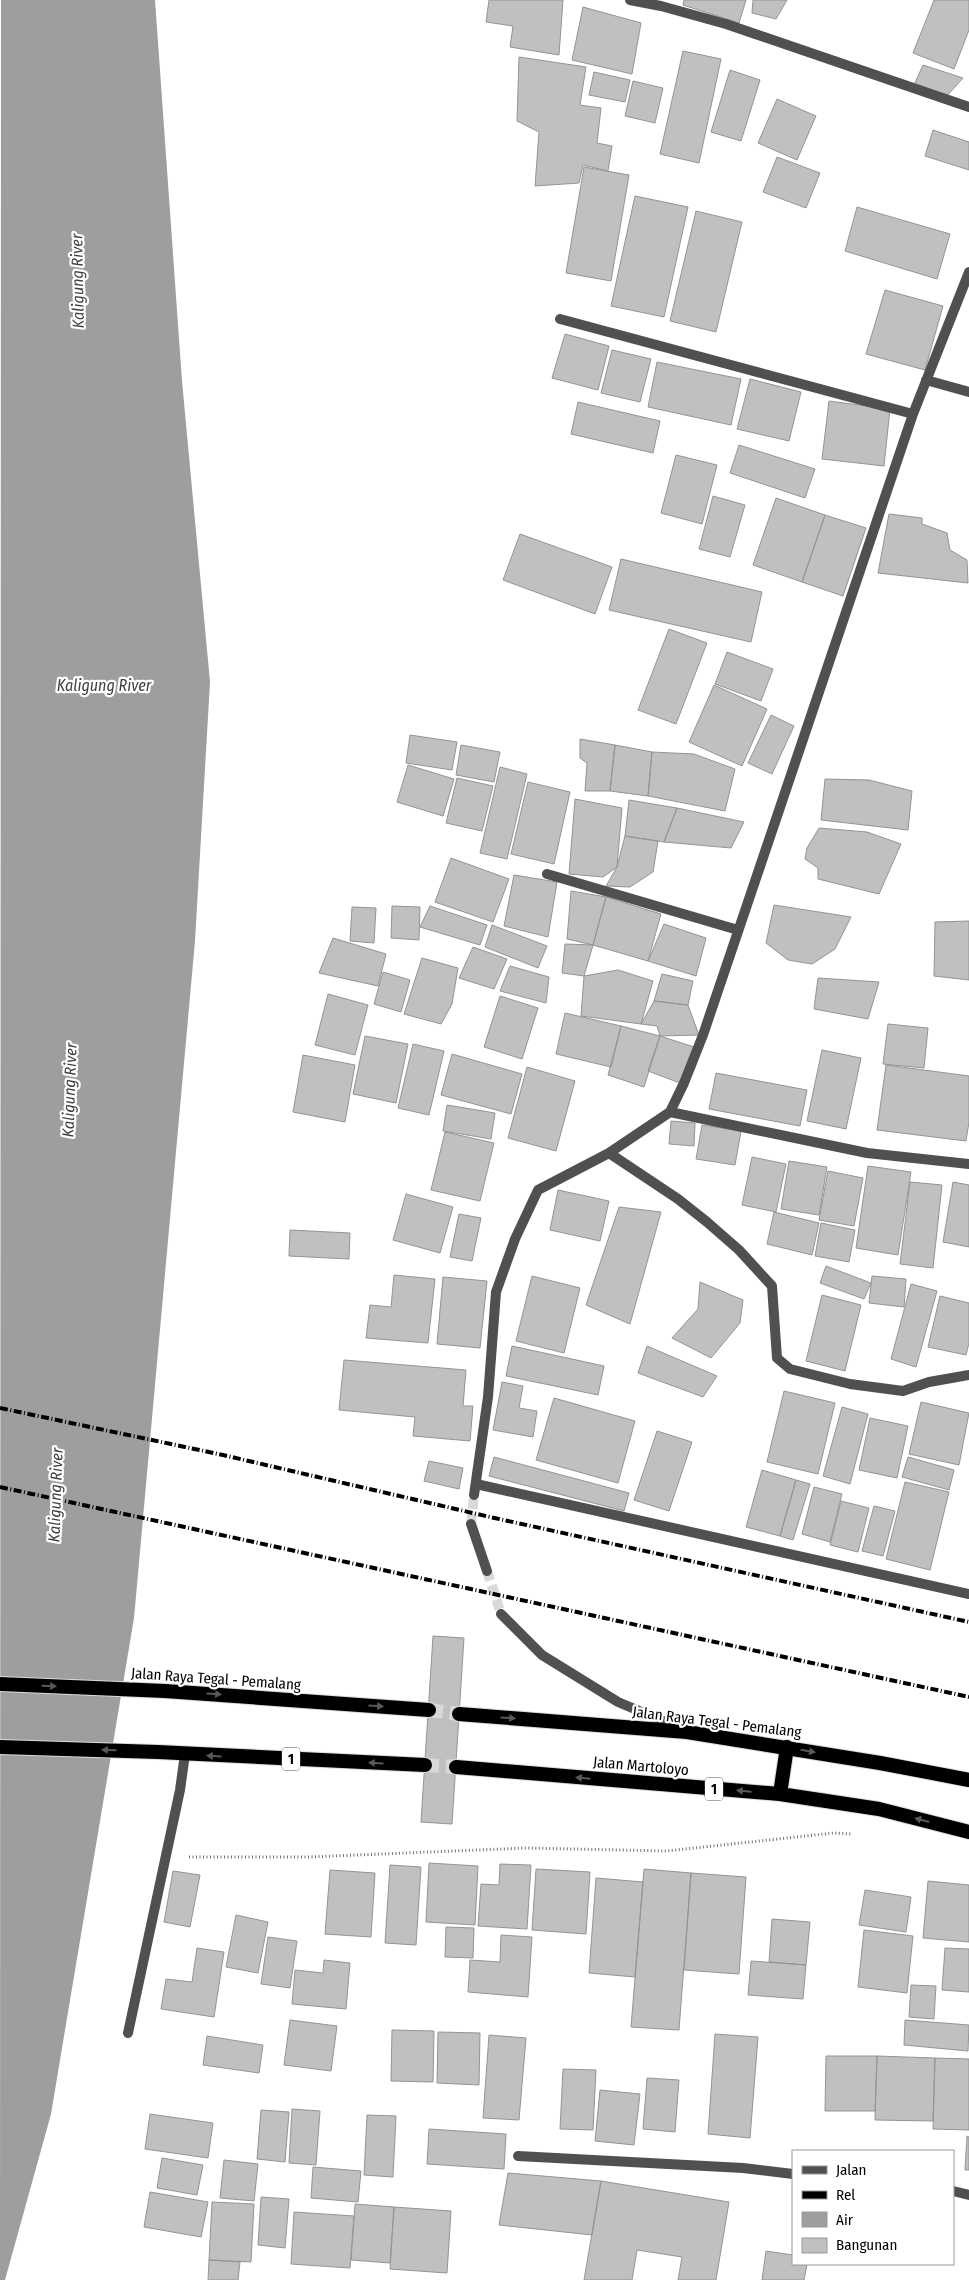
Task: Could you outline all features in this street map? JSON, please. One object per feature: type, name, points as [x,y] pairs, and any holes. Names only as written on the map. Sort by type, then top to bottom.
[{"type":"highway","name":"Jalan Raya Tegal - Pemalang","points":[[0,1684],[165,1691],[429,1710]]},
{"type":"highway","name":"Jalan Raya Tegal - Pemalang","points":[[459,1714],[687,1732],[788,1747],[969,1780]]},
{"type":"highway","name":"1","points":[[0,1747],[158,1752],[425,1765]]},
{"type":"highway","points":[[780,1794],[788,1747]]},
{"type":"highway","name":"Jalan Martoloyo","points":[[456,1767],[780,1794],[879,1809],[969,1832]]},
{"type":"street","points":[[630,0],[661,6],[726,24],[969,107]]},
{"type":"street","points":[[474,1495],[488,1397],[496,1292],[515,1239],[538,1190],[609,1153],[670,1112],[698,1048],[913,414],[969,272]]},
{"type":"street","points":[[560,319],[913,414]]},
{"type":"street","points":[[926,380],[969,392]]},
{"type":"street","points":[[547,874],[738,930]]},
{"type":"street","points":[[670,1112],[867,1153],[969,1164]]},
{"type":"street","points":[[609,1153],[678,1199],[707,1222],[739,1250],[772,1286],[777,1358],[790,1369],[850,1384],[903,1391],[929,1382],[969,1375]]},
{"type":"street","points":[[476,1484],[969,1594]]},
{"type":"street","points":[[471,1524],[487,1571]]},
{"type":"street","points":[[501,1614],[542,1655],[618,1702],[687,1732]]},
{"type":"street","points":[[128,2033],[180,1790],[185,1754]]},
{"type":"street","points":[[518,2156],[743,2168],[792,2174]]},
{"type":"street","points":[[954,2191],[969,2195]]},
{"type":"path","points":[[166,1857],[309,1858],[526,1848],[666,1851],[834,1833],[853,1834]]},
{"type":"water","name":"Kaligung River","points":[[1,0],[155,0],[182,381],[210,682],[195,941],[134,1618],[51,2114],[5,2280],[0,2280]]},
{"type":"building","points":[[489,0],[563,0],[559,55],[510,47],[513,26],[486,22]]},
{"type":"building","points":[[684,0],[746,0],[739,23],[683,5]]},
{"type":"building","points":[[753,0],[787,0],[776,19],[752,13]]},
{"type":"building","points":[[934,0],[969,0],[969,30],[954,69],[913,53]]},
{"type":"building","points":[[583,7],[641,23],[632,74],[572,60]]},
{"type":"building","points":[[683,51],[721,59],[699,163],[660,154]]},
{"type":"building","points":[[519,57],[586,67],[580,105],[601,108],[597,143],[612,146],[608,171],[583,165],[579,183],[535,186],[539,132],[517,121]]},
{"type":"building","points":[[923,65],[963,78],[946,97],[914,85]]},
{"type":"building","points":[[730,70],[760,80],[741,141],[711,132]]},
{"type":"building","points":[[594,72],[630,80],[625,102],[589,95]]},
{"type":"building","points":[[633,81],[663,88],[655,123],[625,116]]},
{"type":"building","points":[[777,99],[816,116],[797,160],[758,143]]},
{"type":"building","points":[[933,130],[969,142],[969,170],[925,156]]},
{"type":"building","points":[[777,157],[820,173],[806,208],[763,192]]},
{"type":"building","points":[[584,167],[629,175],[611,281],[566,273]]},
{"type":"building","points":[[635,196],[688,207],[664,317],[611,306]]},
{"type":"building","points":[[857,207],[950,234],[937,279],[845,251]]},
{"type":"building","points":[[696,211],[742,222],[716,332],[670,321]]},
{"type":"building","points":[[885,290],[943,306],[925,370],[866,354]]},
{"type":"building","points":[[565,334],[609,346],[598,390],[552,378]]},
{"type":"building","points":[[612,350],[651,359],[640,402],[601,393]]},
{"type":"building","points":[[657,362],[741,379],[731,425],[648,407]]},
{"type":"building","points":[[750,379],[801,392],[789,441],[737,429]]},
{"type":"building","points":[[829,401],[890,409],[884,466],[822,459]]},
{"type":"building","points":[[578,402],[660,421],[653,453],[571,434]]},
{"type":"building","points":[[739,445],[815,469],[805,498],[730,473]]},
{"type":"building","points":[[676,455],[717,465],[702,524],[661,513]]},
{"type":"building","points":[[713,496],[745,505],[730,557],[699,549]]},
{"type":"building","points":[[776,498],[825,515],[802,582],[753,565]]},
{"type":"building","points":[[889,514],[922,518],[922,524],[947,533],[950,550],[967,560],[968,583],[878,573]]},
{"type":"building","points":[[825,515],[866,528],[843,596],[802,582]]},
{"type":"building","points":[[520,534],[612,567],[595,614],[503,580]]},
{"type":"building","points":[[621,559],[762,592],[751,642],[609,610]]},
{"type":"building","points":[[669,629],[707,643],[676,724],[638,710]]},
{"type":"building","points":[[727,652],[773,669],[761,701],[715,684]]},
{"type":"building","points":[[714,685],[767,709],[742,766],[689,742]]},
{"type":"building","points":[[771,715],[794,726],[772,774],[748,763]]},
{"type":"building","points":[[410,735],[457,742],[452,770],[406,763]]},
{"type":"building","points":[[580,739],[615,745],[610,791],[585,791],[587,763],[580,758]]},
{"type":"building","points":[[461,745],[500,752],[494,782],[456,775]]},
{"type":"building","points":[[615,745],[652,752],[648,796],[610,791]]},
{"type":"building","points":[[652,752],[694,754],[735,769],[725,811],[648,796]]},
{"type":"building","points":[[408,765],[454,779],[443,816],[397,802]]},
{"type":"building","points":[[500,767],[527,774],[507,859],[480,853]]},
{"type":"building","points":[[457,778],[493,786],[482,831],[446,823]]},
{"type":"building","points":[[825,779],[869,780],[912,791],[908,830],[821,820]]},
{"type":"building","points":[[528,782],[570,792],[554,864],[511,854]]},
{"type":"building","points":[[575,799],[622,808],[617,867],[603,877],[569,874]]},
{"type":"building","points":[[629,800],[677,808],[664,842],[625,836]]},
{"type":"building","points":[[677,808],[744,822],[731,848],[664,842]]},
{"type":"building","points":[[819,828],[867,832],[901,844],[879,894],[818,879],[818,868],[805,859],[807,848]]},
{"type":"building","points":[[625,836],[658,841],[653,872],[630,887],[606,886],[617,867]]},
{"type":"building","points":[[451,858],[509,879],[493,922],[435,902]]},
{"type":"building","points":[[514,875],[557,882],[548,937],[504,926]]},
{"type":"building","points":[[571,891],[606,897],[593,945],[567,939]]},
{"type":"building","points":[[606,897],[661,914],[648,961],[593,945]]},
{"type":"building","points":[[774,905],[851,917],[835,949],[812,964],[788,960],[766,943]]},
{"type":"building","points":[[392,906],[420,907],[419,940],[391,938]]},
{"type":"building","points":[[430,906],[487,925],[480,945],[420,927]]},
{"type":"building","points":[[352,907],[376,908],[374,943],[350,941]]},
{"type":"building","points":[[969,921],[969,980],[934,976],[935,922]]},
{"type":"building","points":[[664,924],[706,938],[696,976],[648,961]]},
{"type":"building","points":[[492,925],[547,946],[538,968],[485,947]]},
{"type":"building","points":[[333,938],[386,954],[378,986],[319,973]]},
{"type":"building","points":[[565,944],[593,945],[584,976],[562,973]]},
{"type":"building","points":[[473,947],[507,959],[494,989],[459,978]]},
{"type":"building","points":[[422,958],[458,968],[452,1004],[441,1024],[404,1014]]},
{"type":"building","points":[[510,966],[549,977],[546,1003],[500,991]]},
{"type":"building","points":[[618,970],[653,981],[641,1024],[581,1016],[584,976]]},
{"type":"building","points":[[383,972],[410,980],[401,1012],[374,1004]]},
{"type":"building","points":[[662,974],[693,981],[688,1005],[654,1001]]},
{"type":"building","points":[[818,978],[879,982],[868,1019],[814,1009]]},
{"type":"building","points":[[328,994],[368,1005],[355,1055],[315,1045]]},
{"type":"building","points":[[500,996],[538,1008],[522,1059],[484,1047]]},
{"type":"building","points":[[654,1001],[688,1005],[699,1035],[660,1036],[657,1026],[641,1024]]},
{"type":"building","points":[[565,1013],[621,1026],[611,1067],[556,1054]]},
{"type":"building","points":[[888,1024],[928,1028],[924,1068],[883,1064]]},
{"type":"building","points":[[621,1026],[660,1036],[644,1087],[608,1075]]},
{"type":"building","points":[[365,1036],[408,1044],[396,1103],[353,1094]]},
{"type":"building","points":[[660,1036],[694,1047],[680,1083],[648,1071]]},
{"type":"building","points":[[413,1044],[444,1051],[429,1115],[398,1108]]},
{"type":"building","points":[[822,1050],[861,1058],[846,1129],[807,1121]]},
{"type":"building","points":[[452,1054],[522,1074],[511,1114],[441,1095]]},
{"type":"building","points":[[303,1055],[355,1065],[345,1122],[293,1112]]},
{"type":"building","points":[[886,1065],[969,1076],[969,1122],[966,1141],[877,1130]]},
{"type":"building","points":[[527,1067],[575,1081],[556,1151],[508,1138]]},
{"type":"building","points":[[716,1073],[807,1090],[800,1126],[709,1109]]},
{"type":"building","points":[[447,1105],[495,1113],[491,1139],[443,1131]]},
{"type":"building","points":[[671,1121],[695,1123],[694,1146],[669,1144]]},
{"type":"building","points":[[702,1125],[741,1131],[735,1165],[696,1159]]},
{"type":"building","points":[[445,1132],[494,1143],[480,1201],[431,1190]]},
{"type":"building","points":[[752,1157],[786,1164],[776,1212],[742,1205]]},
{"type":"building","points":[[789,1161],[827,1167],[819,1215],[781,1209]]},
{"type":"building","points":[[868,1166],[911,1172],[898,1255],[856,1248]]},
{"type":"building","points":[[828,1171],[863,1178],[854,1226],[819,1220]]},
{"type":"building","points":[[910,1182],[942,1185],[933,1268],[900,1264]]},
{"type":"building","points":[[953,1182],[969,1185],[969,1247],[943,1242]]},
{"type":"building","points":[[558,1190],[609,1201],[600,1241],[550,1230]]},
{"type":"building","points":[[406,1194],[453,1207],[440,1253],[393,1240]]},
{"type":"building","points":[[619,1207],[661,1212],[630,1324],[586,1305]]},
{"type":"building","points":[[774,1212],[819,1223],[812,1255],[767,1244]]},
{"type":"building","points":[[459,1214],[481,1218],[472,1261],[450,1257]]},
{"type":"building","points":[[821,1223],[855,1230],[849,1262],[815,1256]]},
{"type":"building","points":[[290,1230],[350,1233],[349,1259],[289,1256]]},
{"type":"building","points":[[826,1266],[871,1283],[864,1299],[820,1283]]},
{"type":"building","points":[[394,1275],[435,1279],[428,1343],[366,1338],[370,1305],[391,1307]]},
{"type":"building","points":[[532,1276],[580,1288],[564,1353],[516,1341]]},
{"type":"building","points":[[872,1276],[906,1279],[904,1307],[869,1303]]},
{"type":"building","points":[[443,1277],[487,1281],[480,1348],[437,1344]]},
{"type":"building","points":[[700,1282],[743,1300],[740,1323],[711,1358],[672,1338],[698,1309]]},
{"type":"building","points":[[911,1284],[937,1291],[916,1367],[891,1359]]},
{"type":"building","points":[[822,1295],[861,1305],[845,1371],[806,1361]]},
{"type":"building","points":[[940,1296],[969,1303],[969,1343],[966,1355],[928,1347]]},
{"type":"building","points":[[512,1346],[604,1366],[598,1395],[506,1376]]},
{"type":"building","points":[[647,1346],[717,1376],[703,1397],[638,1373]]},
{"type":"building","points":[[344,1360],[466,1370],[463,1406],[473,1406],[470,1441],[413,1436],[415,1417],[339,1410]]},
{"type":"building","points":[[502,1382],[523,1386],[519,1408],[537,1411],[533,1437],[493,1430]]},
{"type":"building","points":[[784,1391],[835,1403],[818,1474],[767,1462]]},
{"type":"building","points":[[554,1398],[635,1421],[618,1483],[536,1460]]},
{"type":"building","points":[[921,1402],[969,1413],[959,1465],[909,1454]]},
{"type":"building","points":[[842,1407],[868,1414],[850,1484],[823,1476]]},
{"type":"building","points":[[870,1418],[908,1426],[897,1478],[859,1470]]},
{"type":"building","points":[[657,1431],[692,1442],[669,1511],[634,1500]]},
{"type":"building","points":[[494,1457],[629,1493],[624,1511],[489,1476]]},
{"type":"building","points":[[908,1457],[954,1470],[949,1490],[902,1477]]},
{"type":"building","points":[[429,1461],[463,1468],[459,1489],[424,1481]]},
{"type":"building","points":[[762,1470],[796,1480],[780,1536],[746,1527]]},
{"type":"building","points":[[796,1480],[810,1484],[793,1540],[780,1536]]},
{"type":"building","points":[[905,1482],[949,1492],[930,1570],[886,1559]]},
{"type":"building","points":[[814,1487],[842,1494],[830,1542],[802,1534]]},
{"type":"building","points":[[841,1501],[869,1508],[858,1552],[830,1545]]},
{"type":"building","points":[[874,1506],[895,1511],[883,1556],[862,1551]]},
{"type":"building","points":[[433,1636],[464,1638],[452,1824],[421,1822]]},
{"type":"building","points":[[429,1863],[478,1866],[475,1925],[426,1922]]},
{"type":"building","points":[[500,1864],[531,1865],[527,1929],[478,1926],[481,1884],[499,1885]]},
{"type":"building","points":[[390,1865],[421,1867],[416,1945],[385,1943]]},
{"type":"building","points":[[536,1869],[590,1872],[586,1934],[532,1930]]},
{"type":"building","points":[[644,1869],[691,1873],[679,2030],[631,2027]]},
{"type":"building","points":[[330,1870],[375,1873],[371,1937],[325,1934]]},
{"type":"building","points":[[173,1871],[200,1875],[190,1927],[164,1922]]},
{"type":"building","points":[[691,1873],[746,1877],[739,1974],[684,1970]]},
{"type":"building","points":[[596,1878],[643,1882],[635,1977],[589,1973]]},
{"type":"building","points":[[928,1881],[969,1885],[969,1942],[923,1938]]},
{"type":"building","points":[[865,1890],[911,1897],[906,1932],[859,1925]]},
{"type":"building","points":[[236,1915],[268,1922],[258,1973],[226,1967]]},
{"type":"building","points":[[772,1919],[810,1922],[806,1965],[769,1962]]},
{"type":"building","points":[[446,1927],[474,1928],[473,1958],[445,1957]]},
{"type":"building","points":[[864,1930],[913,1936],[907,1993],[858,1987]]},
{"type":"building","points":[[501,1935],[532,1937],[528,1997],[468,1992],[470,1960],[500,1962]]},
{"type":"building","points":[[268,1937],[297,1941],[290,1988],[261,1984]]},
{"type":"building","points":[[197,1948],[224,1952],[214,2017],[161,2009],[166,1979],[192,1982]]},
{"type":"building","points":[[945,1948],[969,1949],[969,1992],[942,1990]]},
{"type":"building","points":[[324,1960],[350,1963],[346,2009],[292,2004],[295,1970],[323,1973]]},
{"type":"building","points":[[751,1961],[806,1965],[803,1999],[748,1995]]},
{"type":"building","points":[[911,1985],[936,1986],[934,2019],[909,2017]]},
{"type":"building","points":[[290,2020],[337,2026],[331,2071],[284,2065]]},
{"type":"building","points":[[905,2020],[969,2025],[968,2051],[904,2045]]},
{"type":"building","points":[[392,2030],[434,2031],[433,2082],[391,2081]]},
{"type":"building","points":[[438,2032],[480,2033],[479,2085],[437,2083]]},
{"type":"building","points":[[715,2034],[758,2037],[750,2138],[708,2134]]},
{"type":"building","points":[[489,2035],[526,2038],[519,2120],[483,2118]]},
{"type":"building","points":[[207,2036],[263,2045],[259,2073],[203,2065]]},
{"type":"building","points":[[826,2056],[877,2056],[875,2111],[825,2111]]},
{"type":"building","points":[[877,2056],[935,2058],[933,2121],[875,2120]]},
{"type":"building","points":[[935,2058],[969,2059],[969,2130],[933,2129]]},
{"type":"building","points":[[563,2069],[596,2070],[593,2130],[560,2129]]},
{"type":"building","points":[[647,2078],[679,2080],[675,2132],[643,2129]]},
{"type":"building","points":[[600,2090],[640,2094],[634,2145],[595,2141]]},
{"type":"building","points":[[292,2109],[320,2111],[316,2165],[289,2163]]},
{"type":"building","points":[[261,2110],[289,2112],[285,2162],[257,2159]]},
{"type":"building","points":[[150,2114],[213,2123],[208,2158],[145,2149]]},
{"type":"building","points":[[367,2115],[396,2116],[393,2177],[364,2175]]},
{"type":"building","points":[[429,2129],[506,2134],[504,2169],[427,2164]]},
{"type":"building","points":[[967,2136],[969,2137],[969,2170],[965,2170]]},
{"type":"building","points":[[162,2158],[203,2165],[197,2195],[157,2188]]},
{"type":"building","points":[[224,2160],[258,2164],[254,2201],[220,2198]]},
{"type":"building","points":[[313,2167],[361,2171],[358,2202],[311,2198]]},
{"type":"building","points":[[508,2173],[601,2181],[592,2235],[499,2225]]},
{"type":"building","points":[[601,2181],[729,2202],[716,2280],[678,2280],[682,2257],[637,2250],[632,2280],[584,2280]]},
{"type":"building","points":[[150,2192],[208,2202],[201,2237],[144,2227]]},
{"type":"building","points":[[261,2197],[289,2199],[285,2248],[258,2245]]},
{"type":"building","points":[[212,2202],[254,2204],[251,2262],[209,2260]]},
{"type":"building","points":[[355,2204],[394,2207],[390,2263],[351,2260]]},
{"type":"building","points":[[394,2207],[451,2211],[447,2273],[390,2269]]},
{"type":"building","points":[[294,2212],[354,2216],[350,2268],[291,2264]]},
{"type":"building","points":[[766,2251],[792,2255],[792,2265],[807,2265],[804,2280],[762,2280]]},
{"type":"building","points":[[209,2260],[240,2262],[238,2280],[208,2280]]},
{"type":"tunnel","points":[[471,1524],[474,1495]]},
{"type":"tunnel","points":[[487,1571],[501,1614]]},
{"type":"tunnel","points":[[429,1710],[459,1714]]},
{"type":"tunnel","points":[[425,1765],[456,1767]]},
{"type":"railway","points":[[0,1408],[223,1455],[490,1517],[969,1622]]},
{"type":"railway","points":[[0,1487],[969,1697]]}]
